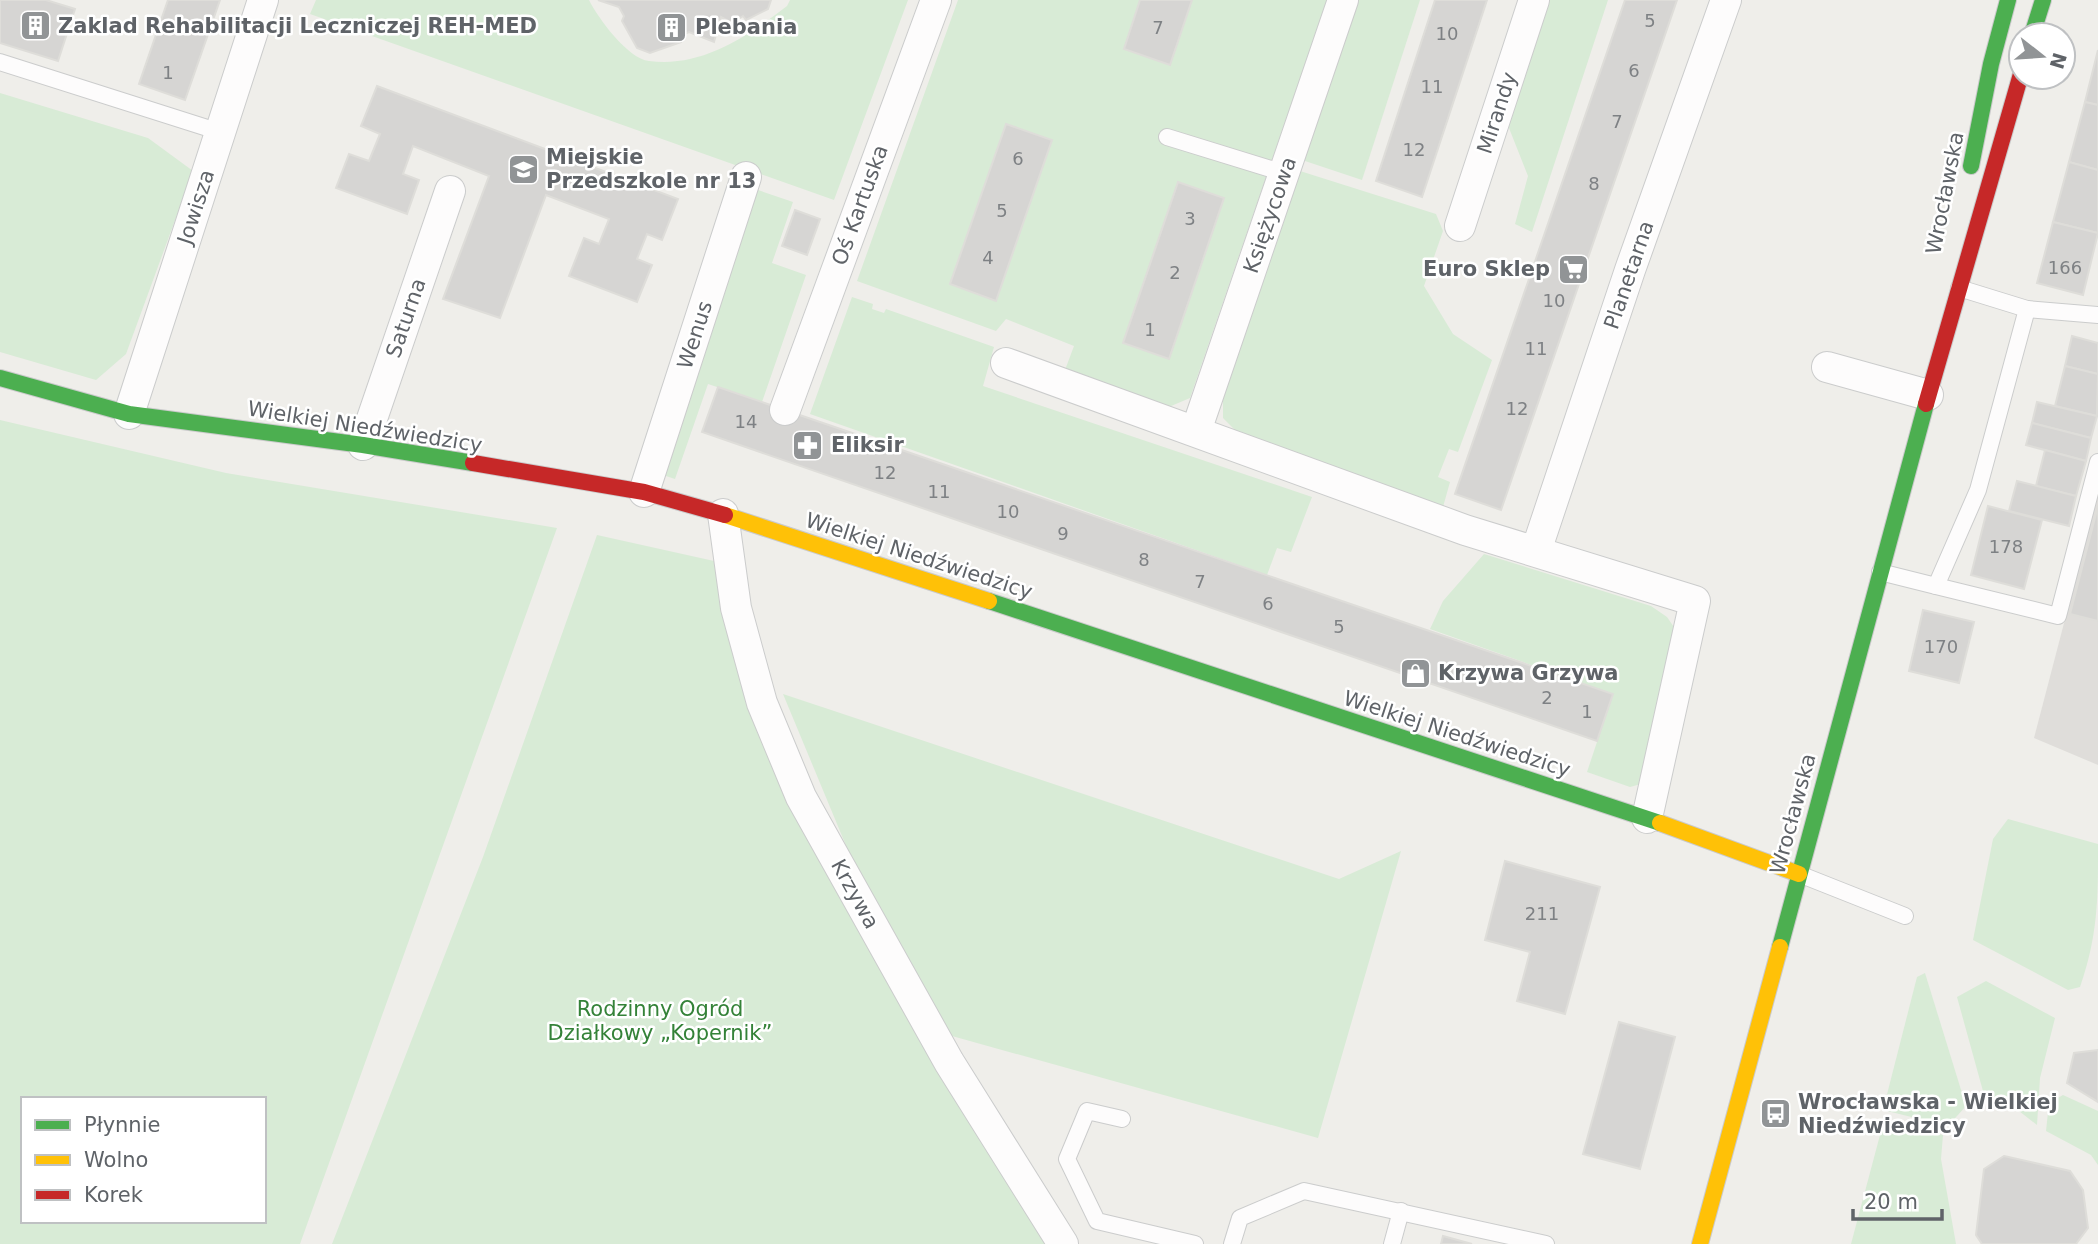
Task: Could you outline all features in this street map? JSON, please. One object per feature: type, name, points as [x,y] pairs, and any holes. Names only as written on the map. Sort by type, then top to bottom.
[{"type":"street","name":"Jowisza","points":[[130,414],[263,0]]},
{"type":"street","name":"Oś Kartuska","points":[[785,410],[936,0]]},
{"type":"street","name":"Księżycowa","points":[[1196,431],[1343,0]]},
{"type":"street","name":"Mirandy","points":[[1460,226],[1534,0]]},
{"type":"street","name":"Planetarna","points":[[1536,551],[1630,270],[1726,0]]},
{"type":"street","name":"Wrocławska","points":[[1968,183],[1991,64],[2008,0]]},
{"type":"street","points":[[2036,21],[2043,0]]},
{"type":"street","name":"Wrocławska","points":[[1700,1244],[1928,395],[2016,91]]},
{"type":"street","name":"Wenus","points":[[644,492],[746,177]]},
{"type":"street","name":"Saturna","points":[[363,445],[450,191]]},
{"type":"street","name":"Wrocławska","points":[[1928,395],[1961,223]]},
{"type":"street","points":[[1006,363],[1465,530],[1695,601],[1647,818]]},
{"type":"street","points":[[1826,367],[1928,395]]},
{"type":"street","name":"Wielkiej Niedźwiedzicy","points":[[0,378],[130,414],[363,445],[644,492],[723,514],[1647,818],[1799,874]]},
{"type":"street","name":"Krzywa","points":[[723,514],[736,608],[762,703],[801,797],[949,1062],[1063,1244]]},
{"type":"lane","points":[[0,62],[220,132]]},
{"type":"lane","points":[[1167,137],[1284,173]]},
{"type":"lane","points":[[1959,288],[2027,309],[2098,315]]},
{"type":"lane","points":[[1936,586],[1978,490],[2027,309]]},
{"type":"lane","points":[[1880,572],[2058,616],[2098,462]]},
{"type":"lane","points":[[1799,874],[1905,916]]},
{"type":"lane","points":[[1122,1119],[1087,1111],[1067,1159],[1097,1221],[1195,1244]]},
{"type":"lane","points":[[1232,1244],[1240,1218],[1304,1191],[1546,1244]]},
{"type":"lane","points":[[1392,1244],[1401,1211]]},
{"type":"shaded area","points":[[2098,493],[2098,765],[2034,738]]},
{"type":"green space","points":[[316,0],[589,0],[606,27],[632,53],[649,61],[669,62],[706,55],[723,47],[772,17],[787,6],[790,0],[908,0],[834,200],[310,14]]},
{"type":"green space","points":[[958,0],[1327,0],[1190,398],[1164,409],[1065,370],[1074,346],[1006,319],[996,331],[857,281]]},
{"type":"green space","points":[[1352,0],[1420,0],[1362,180],[1296,158]]},
{"type":"green space","points":[[1547,0],[1608,0],[1532,232],[1515,224],[1528,176],[1507,123]]},
{"type":"green space","points":[[0,93],[148,138],[193,171],[126,354],[96,380],[0,352]]},
{"type":"green space","points":[[1300,171],[1436,214],[1443,231],[1424,286],[1453,334],[1492,360],[1458,452],[1449,449],[1438,477],[1450,482],[1443,507],[1237,432],[1223,418],[1223,391]]},
{"type":"green space","points":[[752,188],[793,202],[772,263],[806,275],[762,402],[708,384],[675,479],[654,472]]},
{"type":"green space","points":[[852,297],[873,304],[872,309],[884,313],[886,309],[994,347],[983,386],[1312,497],[1291,552],[1277,548],[1267,575],[810,414]]},
{"type":"green space","points":[[0,420],[226,473],[557,528],[300,1244],[0,1244]]},
{"type":"green space","name":"Rodzinny Ogród Działkowy „Kopernik”","points":[[597,535],[714,561],[763,731],[1049,1244],[332,1244],[483,857]]},
{"type":"green space","points":[[1484,554],[1651,606],[1667,617],[1678,633],[1641,784],[1630,787],[1587,772],[1613,694],[1430,629],[1443,601]]},
{"type":"green space","points":[[783,694],[1339,879],[1401,851],[1318,1138],[952,1036],[857,872]]},
{"type":"green space","points":[[2008,819],[2098,844],[2096,917],[2080,987],[2068,990],[1973,940],[1993,839]]},
{"type":"green space","points":[[1925,973],[1966,1106],[1948,1126],[1883,1110],[1917,977]]},
{"type":"green space","points":[[1986,981],[2055,1018],[2040,1078],[2037,1125],[2019,1111],[1986,1102],[1957,997]]},
{"type":"green space","points":[[2063,1095],[2098,1111],[2098,1165],[2091,1155],[2046,1131],[2049,1103]]},
{"type":"green space","points":[[1884,1120],[1943,1135],[1941,1159],[1956,1244],[1851,1244]]},
{"type":"building","name":"Zaklad Rehabilitacji Leczniczej REH-MED","points":[[0,0],[46,0],[75,9],[58,61],[0,43]]},
{"type":"building","points":[[168,0],[220,0],[185,100],[139,84]]},
{"type":"building","name":"Plebania","points":[[598,0],[771,0],[768,9],[746,20],[743,16],[732,23],[721,17],[714,42],[689,32],[680,36],[681,42],[650,53],[637,48],[622,21],[624,16],[619,7]]},
{"type":"building","points":[[1140,0],[1192,0],[1170,65],[1124,49]]},
{"type":"building","points":[[1435,0],[1487,0],[1422,197],[1376,181]]},
{"type":"building","points":[[1625,0],[1677,0],[1501,510],[1455,494]]},
{"type":"building","points":[[2098,50],[2098,105],[2085,102]]},
{"type":"building","points":[[377,86],[678,199],[662,240],[647,234],[637,259],[652,265],[637,302],[569,276],[584,238],[599,244],[609,219],[546,195],[500,318],[443,299],[489,176],[413,146],[403,174],[419,180],[407,214],[336,188],[349,154],[369,161],[380,134],[361,126]]},
{"type":"building","points":[[2085,102],[2098,105],[2098,170],[2069,162]]},
{"type":"building","points":[[1006,124],[1052,140],[996,301],[950,284]]},
{"type":"building","points":[[2069,162],[2098,170],[2098,233],[2053,222]]},
{"type":"building","points":[[1178,182],[1224,198],[1169,359],[1123,343]]},
{"type":"building","points":[[795,210],[820,219],[807,255],[782,246]]},
{"type":"building","points":[[2053,222],[2098,233],[2083,295],[2037,283]]},
{"type":"building","points":[[2072,336],[2098,343],[2098,374],[2065,366]]},
{"type":"building","points":[[2065,366],[2098,374],[2097,416],[2055,406]]},
{"type":"building","points":[[718,387],[1613,694],[1597,741],[702,432]]},
{"type":"building","points":[[2037,402],[2097,416],[2091,438],[2032,423]]},
{"type":"building","points":[[2032,423],[2091,438],[2086,461],[2026,445]]},
{"type":"building","points":[[2045,450],[2086,461],[2076,496],[2036,486]]},
{"type":"building","points":[[2017,481],[2076,496],[2069,526],[2009,511]]},
{"type":"building","points":[[1988,506],[2042,520],[2024,589],[1971,575]]},
{"type":"building","points":[[2098,506],[2098,621],[2070,614]]},
{"type":"building","points":[[1923,610],[1974,622],[1959,683],[1909,671]]},
{"type":"building","points":[[1505,861],[1600,887],[1565,1014],[1517,1001],[1530,952],[1485,940]]},
{"type":"building","points":[[1619,1022],[1675,1037],[1640,1169],[1583,1154]]},
{"type":"building","points":[[2098,1050],[2098,1102],[2067,1083],[2074,1053]]},
{"type":"building","points":[[2004,1156],[2070,1171],[2083,1190],[2088,1228],[2076,1244],[1982,1244],[1976,1235],[1984,1169]]},
{"type":"building","points":[[1443,1236],[1472,1244],[1441,1244]]},
{"type":"traffic: fast","points":[[1971,166],[1991,64],[2008,0]]},
{"type":"traffic: fast","points":[[2036,21],[2043,0]]},
{"type":"traffic: fast","points":[[0,378],[129,414],[363,445],[473,463]]},
{"type":"traffic: fast","points":[[1780,947],[1926,404]]},
{"type":"traffic: fast","points":[[989,601],[1660,823]]},
{"type":"traffic: slow","points":[[725,515],[989,601]]},
{"type":"traffic: slow","points":[[1660,823],[1799,874]]},
{"type":"traffic: slow","points":[[1700,1244],[1780,947]]},
{"type":"traffic: jam","points":[[1926,404],[2016,91]]},
{"type":"traffic: jam","points":[[473,463],[644,492],[725,515]]},
{"type":"place","name":"Zaklad Rehabilitacji Leczniczej REH-MED","points":[[35,26]]},
{"type":"place","name":"Plebania","points":[[672,27]]},
{"type":"place","name":"Miejskie Przedszkole nr 13","points":[[523,169]]},
{"type":"place","name":"Euro Sklep","points":[[1573,269]]},
{"type":"place","name":"Eliksir","points":[[808,445]]},
{"type":"place","name":"Krzywa Grzywa","points":[[1415,673]]},
{"type":"place","name":"Wrocławska - Wielkiej Niedźwiedzicy","points":[[1775,1114]]}]
